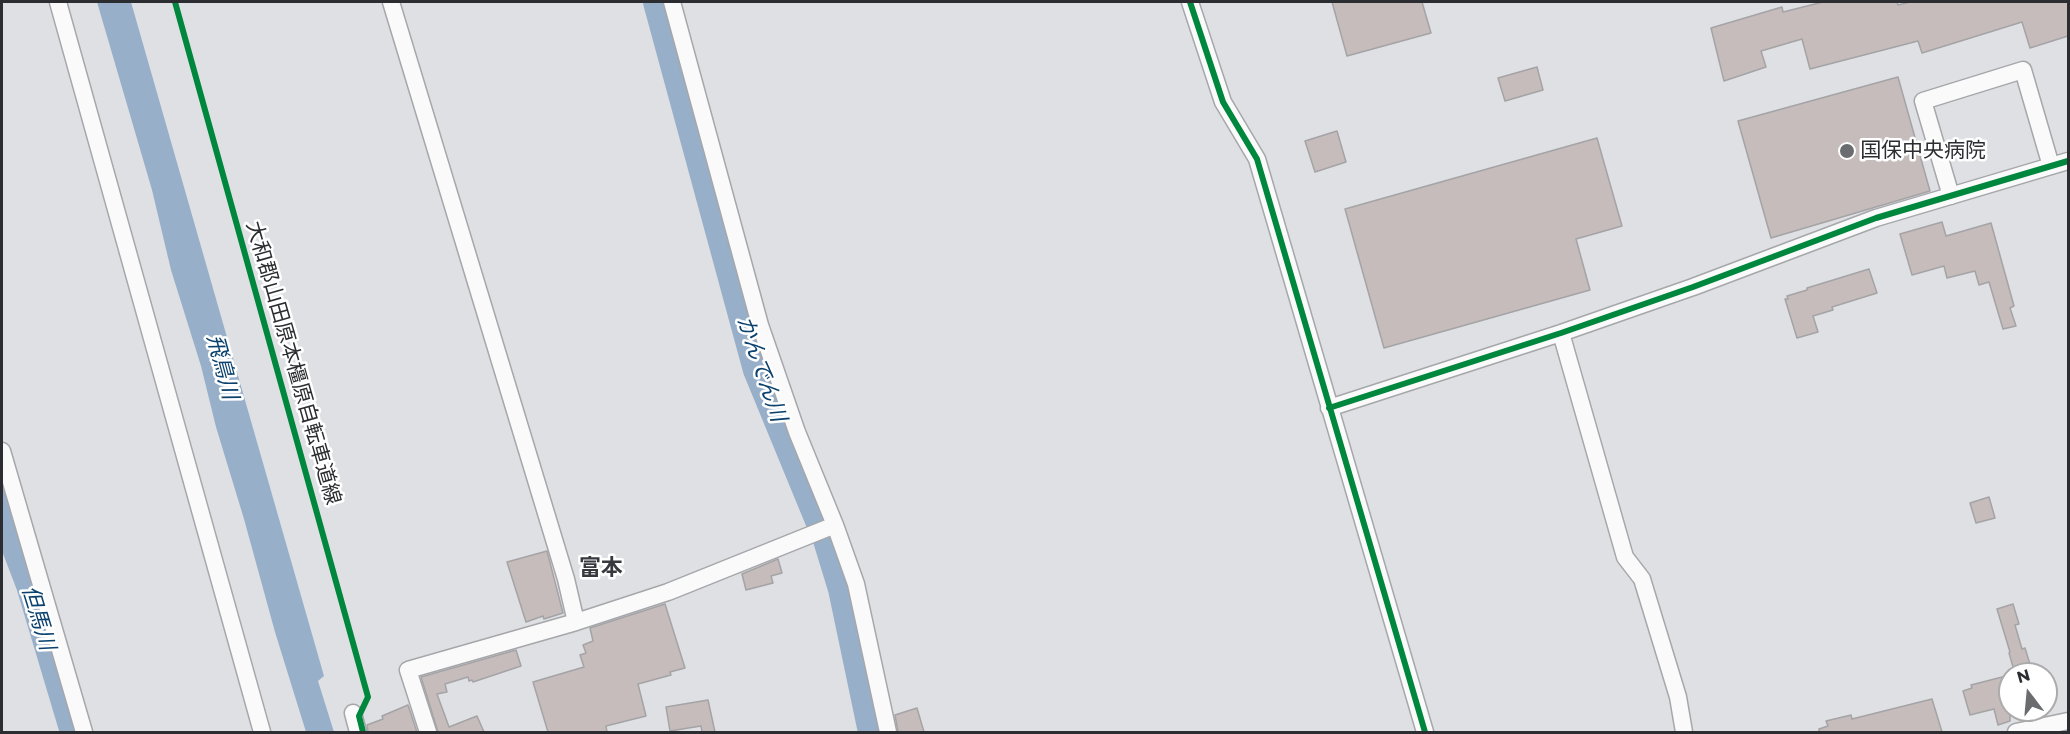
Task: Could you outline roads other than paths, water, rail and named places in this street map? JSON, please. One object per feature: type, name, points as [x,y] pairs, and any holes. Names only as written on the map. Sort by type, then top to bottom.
[{"type":"street","points":[[58,2],[262,732]]},
{"type":"street","points":[[391,2],[566,579],[576,622]]},
{"type":"street","points":[[672,2],[760,325],[797,432],[856,584],[888,732]]},
{"type":"street","points":[[1190,2],[1222,102],[1257,159],[1425,732]]},
{"type":"street","points":[[1951,196],[1923,101],[2023,70],[2051,165]]},
{"type":"street","points":[[1329,408],[1561,333],[1693,287],[1876,218],[2068,161]]},
{"type":"street","points":[[1561,333],[1625,557],[1642,579],[1678,697],[1684,732]]},
{"type":"street","points":[[2,451],[84,732]]},
{"type":"street","points":[[428,732],[408,670],[576,622],[668,592],[835,525]]},
{"type":"street","points":[[353,713],[358,732]]},
{"type":"street","points":[[2016,732],[2068,721]]},
{"type":"water","name":"飛鳥川","points":[[97,2],[131,2],[324,676],[318,681],[334,732],[306,732],[216,427],[201,366],[171,270],[152,190]]},
{"type":"waterway","name":"かんでん川","points":[[657,2],[757,370],[827,540],[842,589],[872,732]]},
{"type":"waterway","name":"但馬川","points":[[2,503],[9,530],[30,585],[74,732]]},
{"type":"place","name":"国保中央病院","points":[[1847,151]]},
{"type":"district","name":"富本","points":[[601,569]]}]
